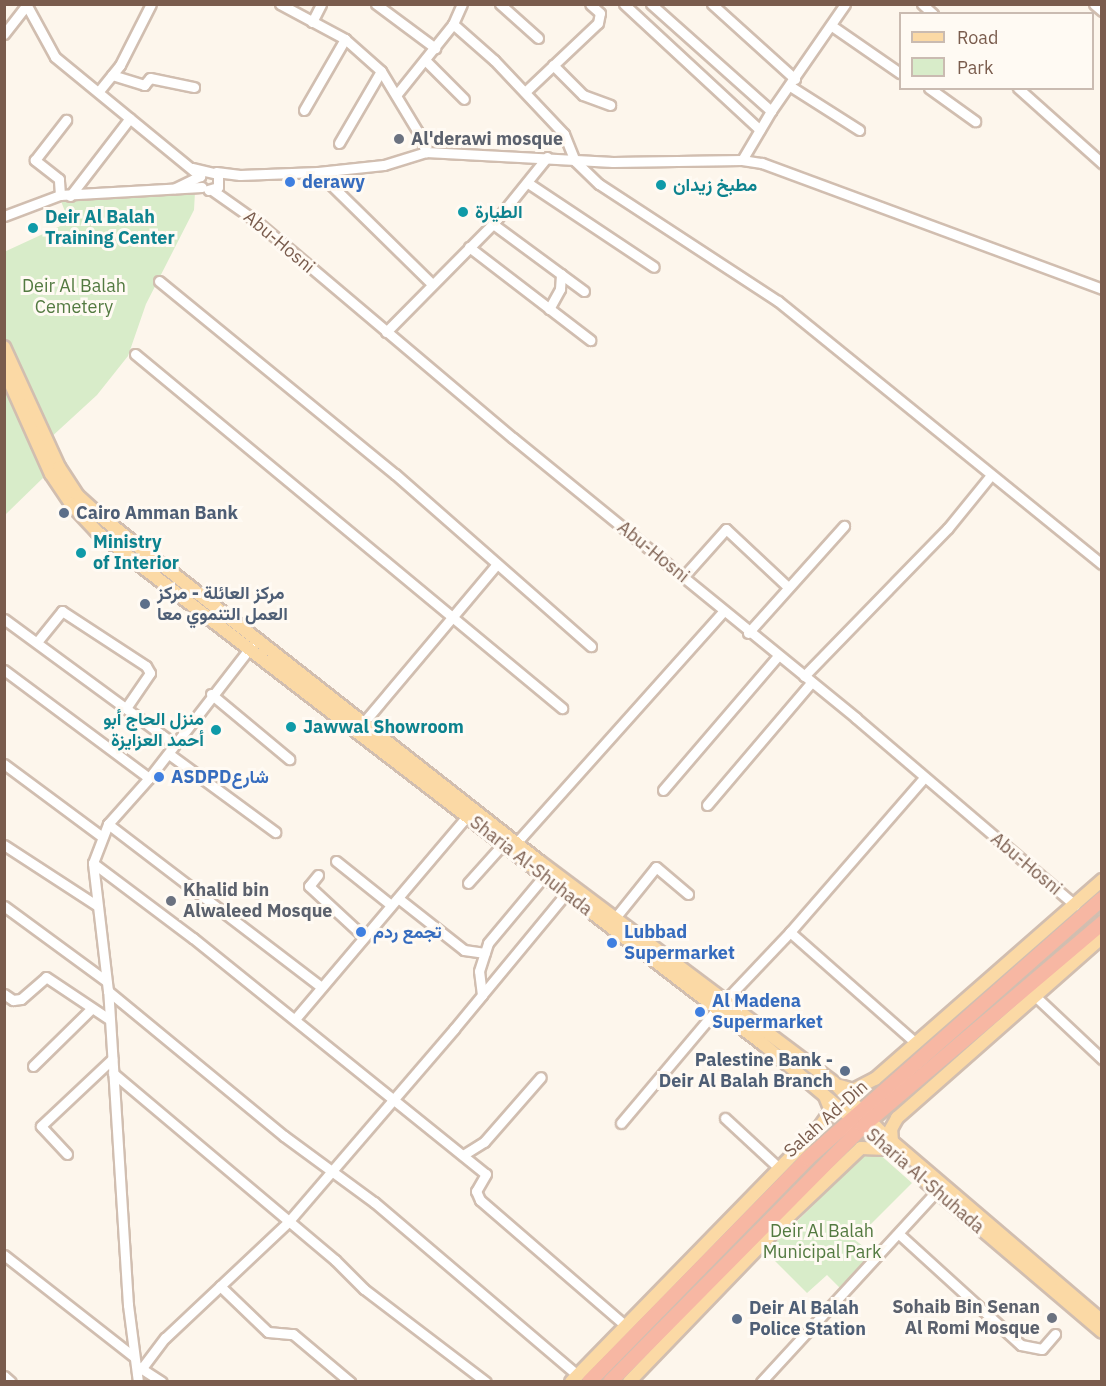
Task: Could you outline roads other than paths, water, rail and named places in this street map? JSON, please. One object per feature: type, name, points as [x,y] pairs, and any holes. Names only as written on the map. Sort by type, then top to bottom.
[{"type":"highway","name":"Salah Ad-Din","points":[[579,1379],[731,1235],[1101,899]]},
{"type":"highway","name":"Salah Ad-Din","points":[[610,1382],[862,1118],[1031,992],[1101,923]]},
{"type":"highway","points":[[731,1235],[732,1215]]},
{"type":"main road","name":"Sharia Al-Shuhada","points":[[4,347],[59,466],[78,496],[252,644],[470,813],[517,842],[569,890],[721,1006],[834,1083],[862,1118],[890,1145],[1101,1332]]},
{"type":"main road","name":"Sharia Al-Shuhada","points":[[4,369],[51,474],[71,504],[97,532],[364,722],[503,844],[544,876],[615,918],[824,1092],[862,1118]]},
{"type":"main road","points":[[834,1083],[847,1089],[862,1088],[1101,880]]},
{"type":"main road","points":[[631,1381],[782,1223],[861,1148],[890,1145],[891,1129],[897,1118],[1031,992],[1101,937]]},
{"type":"main road","points":[[579,1379],[625,1325],[830,1114],[824,1092]]},
{"type":"main road","points":[[939,1188],[1101,1321]]},
{"type":"street","points":[[99,91],[112,75],[151,4]]},
{"type":"street","points":[[280,4],[345,39],[381,71],[397,94],[426,152]]},
{"type":"street","points":[[312,22],[321,4]]},
{"type":"street","points":[[376,4],[435,48]]},
{"type":"street","points":[[397,94],[453,24],[462,4]]},
{"type":"street","points":[[500,4],[538,38]]},
{"type":"street","points":[[525,92],[598,23],[600,13],[590,4]]},
{"type":"street","points":[[624,4],[760,130]]},
{"type":"street","points":[[651,4],[771,111]]},
{"type":"street","points":[[712,4],[793,82],[859,130]]},
{"type":"street","points":[[742,160],[771,111],[832,26],[845,4]]},
{"type":"street","points":[[1094,4],[1101,11]]},
{"type":"street","points":[[4,34],[26,5],[55,57],[190,167],[208,173],[240,175],[318,172],[384,165],[426,152],[575,161],[742,160],[762,163],[1101,289]]},
{"type":"street","points":[[453,24],[525,92],[564,134],[575,161],[599,184],[778,301],[1101,564]]},
{"type":"street","points":[[832,26],[899,72]]},
{"type":"street","points":[[304,110],[345,39]]},
{"type":"street","points":[[425,60],[464,99]]},
{"type":"street","points":[[553,65],[583,95],[610,105]]},
{"type":"street","points":[[339,143],[381,71]]},
{"type":"street","points":[[112,75],[144,85],[150,78],[194,87]]},
{"type":"street","points":[[932,90],[975,121]]},
{"type":"street","points":[[1020,90],[1101,163]]},
{"type":"street","points":[[65,196],[130,118]]},
{"type":"street","points":[[65,196],[59,179],[35,160],[66,120]]},
{"type":"street","points":[[386,332],[431,284],[493,224],[547,158]]},
{"type":"street","points":[[318,172],[431,284]]},
{"type":"street","points":[[208,173],[211,187]]},
{"type":"street","points":[[208,173],[211,187]]},
{"type":"street","points":[[175,188],[208,173]]},
{"type":"street","points":[[4,216],[65,196],[211,187],[240,175]]},
{"type":"street","points":[[528,183],[654,267]]},
{"type":"street","name":"Abu-Hosni","points":[[211,187],[513,438],[684,576],[723,612],[808,680],[1075,905]]},
{"type":"street","points":[[493,224],[584,291]]},
{"type":"street","points":[[469,247],[590,340]]},
{"type":"street","points":[[549,309],[560,290],[561,274]]},
{"type":"street","points":[[159,281],[395,474],[591,646]]},
{"type":"street","points":[[135,354],[562,708]]},
{"type":"street","points":[[708,805],[808,680],[948,528],[991,475]]},
{"type":"street","points":[[748,633],[787,586],[844,526]]},
{"type":"street","points":[[684,576],[726,529],[787,586]]},
{"type":"street","points":[[364,722],[496,565]]},
{"type":"street","points":[[36,642],[62,611],[146,666],[150,673],[126,708]]},
{"type":"street","points":[[517,842],[723,612]]},
{"type":"street","points":[[4,619],[174,744]]},
{"type":"street","points":[[136,1372],[110,1019],[93,863],[101,836],[108,824],[169,754],[211,694],[252,644]]},
{"type":"street","points":[[663,790],[778,656]]},
{"type":"street","points":[[4,670],[149,778]]},
{"type":"street","points":[[211,694],[289,759]]},
{"type":"street","points":[[169,754],[275,832]]},
{"type":"street","points":[[4,764],[101,836]]},
{"type":"street","points":[[621,1123],[721,1006],[790,932],[924,778]]},
{"type":"street","points":[[295,1019],[320,986],[470,813]]},
{"type":"street","points":[[108,824],[320,986]]},
{"type":"street","points":[[468,884],[503,844]]},
{"type":"street","points":[[4,845],[96,905]]},
{"type":"street","points":[[336,861],[464,950],[485,954]]},
{"type":"street","points":[[93,863],[295,1019],[486,1174],[476,1194],[480,1200],[625,1325]]},
{"type":"street","points":[[615,918],[656,867],[688,894]]},
{"type":"street","points":[[318,875],[309,886],[363,936]]},
{"type":"street","points":[[482,995],[479,970],[488,943],[544,876]]},
{"type":"street","points":[[136,1372],[165,1338],[289,1221],[333,1172],[392,1098],[569,890]]},
{"type":"street","points":[[4,906],[107,986],[333,1172],[428,1246],[579,1379]]},
{"type":"street","points":[[790,932],[916,1043]]},
{"type":"street","points":[[4,994],[13,1000],[21,999],[46,976],[91,1009],[110,1019]]},
{"type":"street","points":[[1031,992],[1101,1059]]},
{"type":"street","points":[[33,1066],[91,1009]]},
{"type":"street","points":[[67,1154],[41,1126],[112,1059]]},
{"type":"street","points":[[113,1073],[289,1221],[364,1289],[486,1382]]},
{"type":"street","points":[[463,1155],[484,1142],[542,1077]]},
{"type":"street","points":[[724,1118],[779,1168]]},
{"type":"street","points":[[762,1381],[939,1188]]},
{"type":"street","points":[[898,1234],[1021,1345],[1042,1349],[1055,1334]]},
{"type":"street","points":[[6,1260],[136,1372],[162,1382]]},
{"type":"street","points":[[220,1286],[268,1332],[293,1334],[350,1382]]},
{"type":"street","points":[[4,1376],[11,1382]]},
{"type":"place","name":"Al'derawi mosque","points":[[399,139]]},
{"type":"place","name":"derawy","points":[[290,182]]},
{"type":"place","name":"مطبخ زيدان","points":[[661,185]]},
{"type":"place","name":"الطيارة","points":[[463,212]]},
{"type":"place","name":"Deir Al Balah Training Center","points":[[33,228]]},
{"type":"place","name":"Cairo Amman Bank","points":[[64,513]]},
{"type":"place","name":"Ministry of Interior","points":[[81,553]]},
{"type":"place","name":"مركز العائلة - مركز العمل التنموي معا","points":[[145,604]]},
{"type":"place","name":"Jawwal Showroom","points":[[291,727]]},
{"type":"place","name":"منزل الحاج أبو أحمد العزايزة","points":[[216,730]]},
{"type":"place","name":"ASDPDشارع","points":[[159,777]]},
{"type":"place","name":"Khalid bin Alwaleed Mosque","points":[[171,901]]},
{"type":"place","name":"تجمع ردم","points":[[361,932]]},
{"type":"place","name":"Lubbad Supermarket","points":[[612,943]]},
{"type":"place","name":"Al Madena Supermarket","points":[[700,1012]]},
{"type":"place","name":"Palestine Bank - Deir Al Balah Branch","points":[[845,1071]]},
{"type":"place","name":"Sohaib Bin Senan Al Romi Mosque","points":[[1052,1318]]},
{"type":"place","name":"Deir Al Balah Police Station","points":[[737,1319]]},
{"type":"park label","name":"Deir Al Balah Cemetery","points":[[74,297]]},
{"type":"park label","name":"Deir Al Balah Municipal Park","points":[[822,1242]]}]
